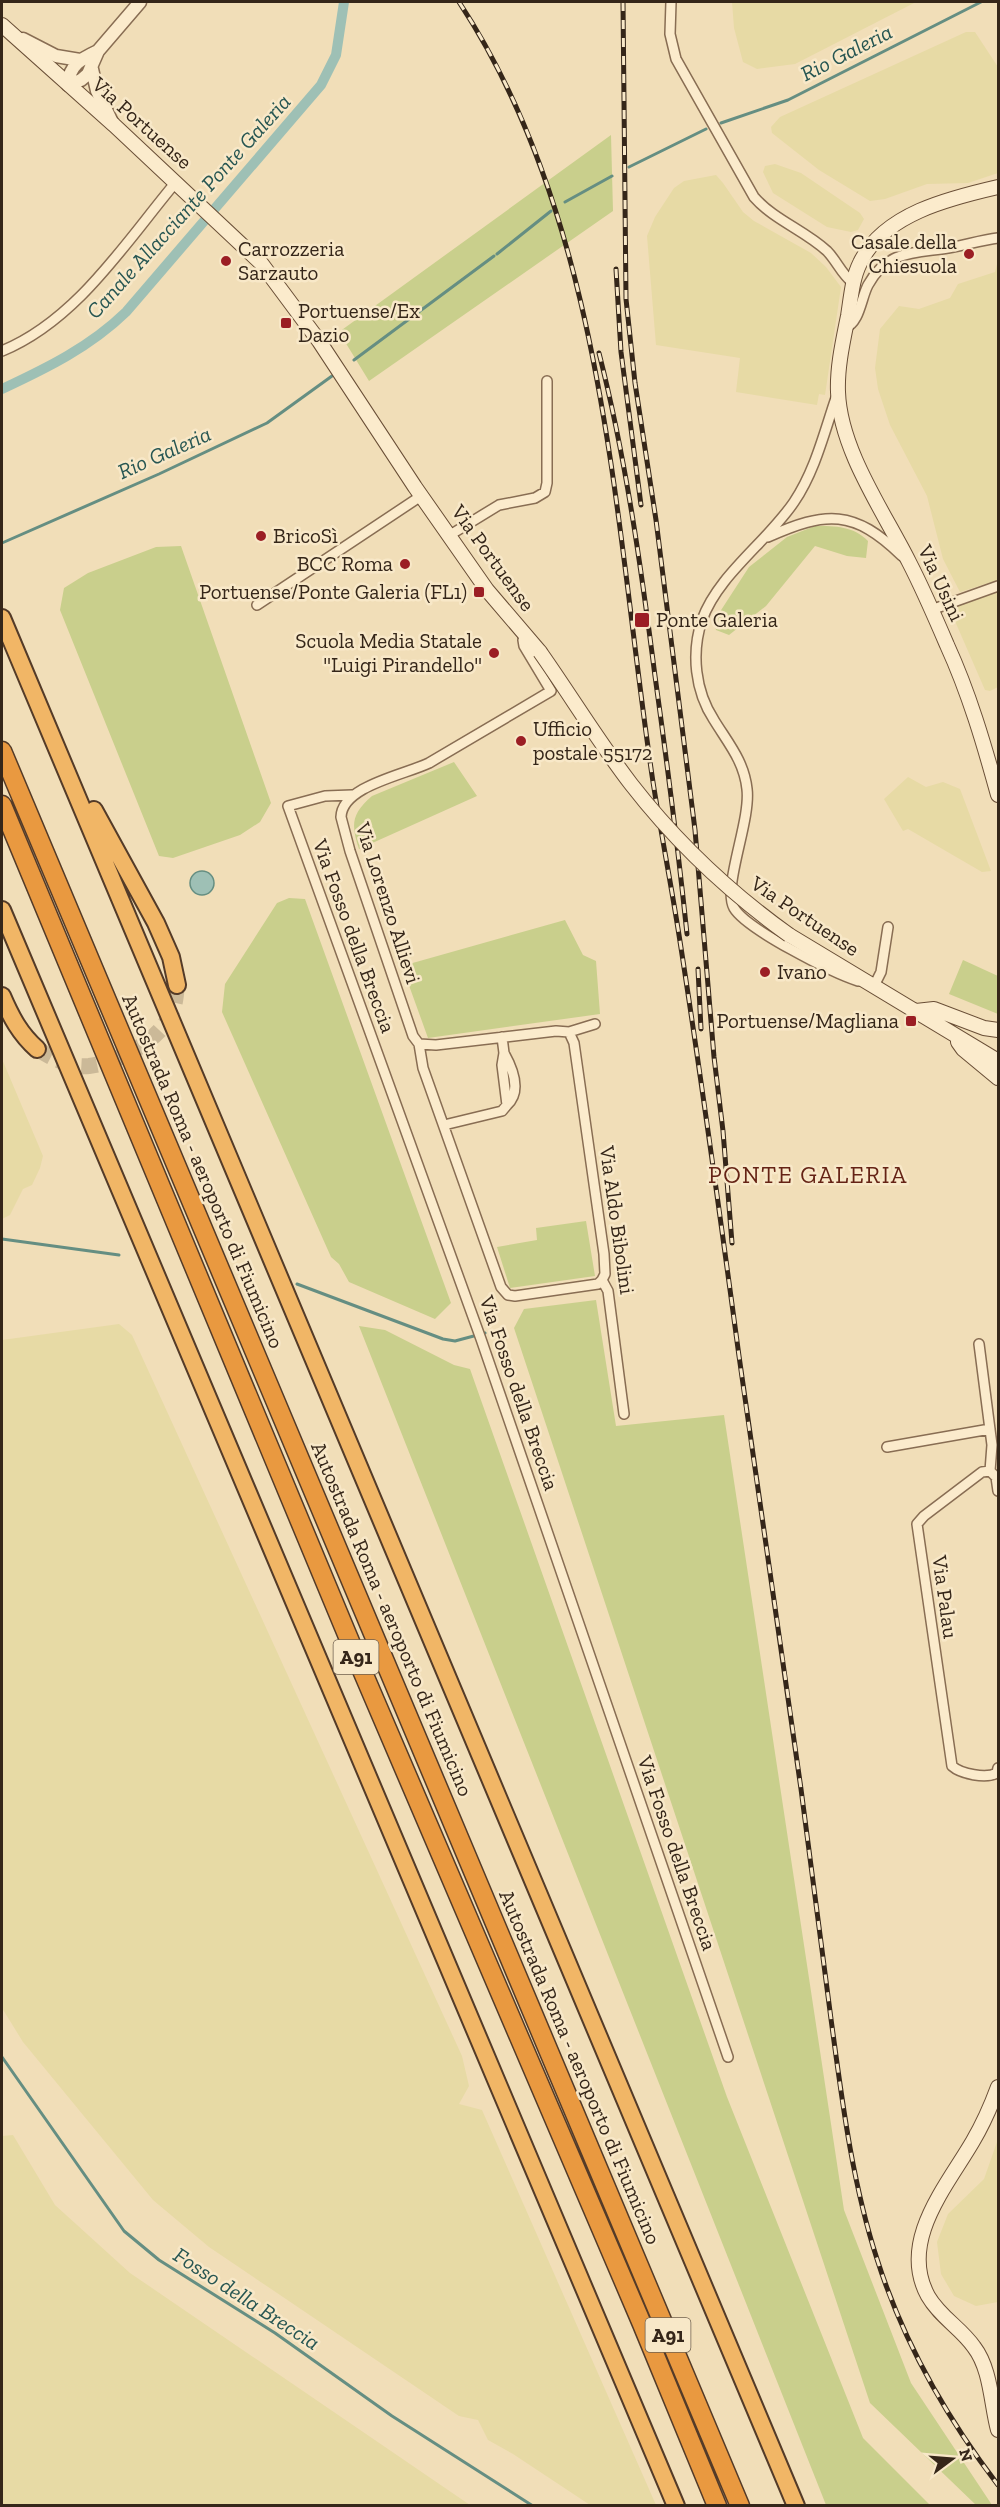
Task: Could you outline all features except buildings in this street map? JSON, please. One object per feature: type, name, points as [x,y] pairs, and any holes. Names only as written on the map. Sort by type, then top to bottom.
[{"type":"highway","points":[[2,621],[796,2505]]},
{"type":"highway","points":[[51,734],[63,747],[122,864],[156,923],[171,957],[177,985]]},
{"type":"highway","name":"Autostrada Roma - aeroporto di Fiumicino","points":[[2,751],[740,2505]]},
{"type":"highway","name":"Autostrada Roma - aeroporto di Fiumicino","points":[[2,805],[361,1668],[717,2505]]},
{"type":"highway","points":[[2,910],[676,2505]]},
{"type":"highway","points":[[2,996],[13,1020],[25,1038],[37,1049]]},
{"type":"main road","name":"Via Portuense","points":[[5,28],[222,224],[261,263],[319,341],[421,496],[496,601],[540,652],[606,749],[666,826],[731,890],[789,935],[999,1061]]},
{"type":"main road","name":"Via Usini","points":[[999,187],[930,207],[891,228],[865,254],[854,284],[838,393],[849,441],[910,564],[965,687],[999,795]]},
{"type":"main road","points":[[916,1011],[934,1009],[984,1028],[999,1030]]},
{"type":"main road","points":[[952,1033],[963,1050],[999,1078]]},
{"type":"main road","points":[[999,2087],[973,2141],[934,2204],[922,2236],[920,2259],[922,2280],[932,2302],[978,2353],[999,2430]]},
{"type":"street","points":[[68,85],[81,80],[92,69],[98,51],[140,2]]},
{"type":"street","points":[[671,2],[670,34],[676,59],[754,197],[762,206],[827,251],[842,274],[854,284]]},
{"type":"street","points":[[5,28],[56,56],[80,60]]},
{"type":"street","points":[[68,85],[71,70],[80,60],[98,51]]},
{"type":"street","points":[[92,69],[99,98],[114,125]]},
{"type":"street","points":[[2,351],[46,327],[74,304],[176,182]]},
{"type":"street","points":[[846,328],[855,321],[871,281],[881,268],[893,259],[910,252],[999,238]]},
{"type":"street","points":[[450,535],[499,505],[538,497],[544,492],[547,483],[547,381]]},
{"type":"street","points":[[838,393],[805,483],[793,503],[713,598],[702,620],[696,653],[697,672],[704,700],[714,720],[739,757],[746,785],[746,820],[730,883],[730,900],[735,910],[746,922],[820,966],[874,986],[881,972],[888,927]]},
{"type":"street","points":[[257,605],[421,496]]},
{"type":"street","points":[[765,538],[808,520],[839,519],[858,524],[876,534],[910,564]]},
{"type":"street","points":[[931,610],[999,586]]},
{"type":"street","name":"Via Lorenzo Allievi","points":[[525,636],[524,646],[551,691],[429,763],[371,785],[352,795],[345,802],[341,812],[346,838],[410,1024],[419,1044],[420,1058],[501,1287],[508,1295],[515,1296],[598,1284],[602,1280]]},
{"type":"street","name":"Via Fosso della Breccia","points":[[352,795],[325,796],[288,807],[478,1329],[728,2058]]},
{"type":"street","points":[[419,1044],[436,1045],[556,1031],[569,1032],[595,1024]]},
{"type":"street","name":"Via Aldo Bibolini","points":[[569,1032],[574,1043],[604,1254],[605,1274],[602,1280],[608,1291],[624,1414]]},
{"type":"street","points":[[444,1125],[502,1111],[507,1105],[502,1065],[504,1053],[502,1037]]},
{"type":"street","points":[[979,1344],[993,1452],[990,1471],[996,1477],[999,1491]]},
{"type":"street","points":[[887,1447],[990,1429]]},
{"type":"street","name":"Via Palau","points":[[990,1471],[982,1472],[924,1516],[917,1524],[952,1766],[964,1772],[987,1776],[998,1770]]},
{"type":"shaded area","points":[[732,2],[916,2],[795,64],[757,69],[743,62],[734,28]]},
{"type":"shaded area","points":[[966,32],[975,32],[998,67],[998,173],[968,183],[927,184],[885,199],[870,201],[819,170],[772,133],[771,127],[780,117]]},
{"type":"shaded area","points":[[775,164],[801,173],[860,213],[864,219],[858,230],[851,232],[827,227],[773,193],[763,172],[765,166]]},
{"type":"shaded area","points":[[716,175],[743,212],[754,221],[811,253],[826,267],[841,287],[825,395],[819,394],[817,405],[736,392],[740,358],[656,345],[647,236],[655,217],[674,188],[684,181]]},
{"type":"shaded area","points":[[997,264],[998,580],[960,592],[943,559],[927,496],[890,425],[878,389],[875,368],[880,329],[899,306],[919,309],[950,298],[958,284],[995,272]]},
{"type":"shaded area","points":[[998,591],[998,687],[990,691],[985,690],[951,612],[953,606]]},
{"type":"shaded area","points":[[908,777],[926,787],[943,782],[960,789],[991,871],[982,872],[908,829],[903,831],[884,799]]},
{"type":"shaded area","points":[[2,1059],[43,1156],[32,1185],[23,1189],[10,1215],[2,1219]]},
{"type":"shaded area","points":[[119,1324],[132,1335],[462,2056],[469,2086],[459,2104],[482,2110],[656,2505],[590,2505],[488,2440],[478,2420],[459,2416],[209,2247],[153,2200],[23,2042],[2,2008],[2,1340]]},
{"type":"shaded area","points":[[13,2135],[55,2205],[130,2273],[470,2505],[2,2505],[2,2136]]},
{"type":"shaded area","points":[[998,2139],[998,2302],[976,2306],[954,2296],[941,2274],[937,2242],[948,2214],[984,2179]]},
{"type":"green space","points":[[611,135],[613,211],[369,381],[339,332]]},
{"type":"green space","points":[[815,526],[844,528],[856,532],[868,541],[866,558],[847,556],[815,546],[766,606],[729,635],[716,630],[714,621],[749,567],[787,537]]},
{"type":"green space","points":[[181,546],[271,803],[260,822],[240,835],[173,858],[159,856],[60,610],[64,588],[88,573],[156,547]]},
{"type":"green space","points":[[454,762],[477,796],[359,849],[354,826],[357,814],[365,802],[372,796]]},
{"type":"green space","points":[[289,898],[305,899],[451,1303],[435,1319],[349,1282],[339,1264],[331,1257],[222,1012],[225,984],[277,903]]},
{"type":"green space","points":[[565,920],[583,955],[596,961],[600,1014],[428,1038],[402,966]]},
{"type":"green space","points":[[963,960],[998,976],[998,1014],[949,994]]},
{"type":"green space","points":[[586,1221],[595,1276],[510,1288],[497,1247],[537,1240],[536,1228]]},
{"type":"green space","points":[[596,1300],[616,1426],[724,1415],[844,2210],[911,2383],[992,2505],[976,2505],[870,2403],[514,1328],[524,1309]]},
{"type":"green space","points":[[359,1326],[385,1330],[454,1365],[470,1369],[727,2097],[863,2438],[930,2505],[826,2505]]},
{"type":"water","points":[[202,871],[210,875],[214,883],[210,891],[202,895],[194,891],[190,883],[194,875]]},
{"type":"waterway","name":"Canale Allacciante Ponte Galeria","points":[[2,389],[52,365],[83,346],[126,312],[321,85],[336,55],[344,2]]},
{"type":"waterway","name":"Rio Galeria","points":[[721,123],[788,100],[981,2]]},
{"type":"waterway","name":"Rio Galeria","points":[[629,167],[706,129]]},
{"type":"waterway","name":"Rio Galeria","points":[[565,202],[612,176]]},
{"type":"waterway","name":"Rio Galeria","points":[[497,254],[551,211]]},
{"type":"waterway","name":"Rio Galeria","points":[[354,360],[494,256]]},
{"type":"waterway","name":"Rio Galeria","points":[[2,543],[159,474],[267,423],[332,376]]},
{"type":"waterway","points":[[2,1239],[119,1255]]},
{"type":"waterway","points":[[297,1284],[443,1339],[455,1341],[485,1333]]},
{"type":"waterway","name":"Fosso della Breccia","points":[[2,2057],[124,2231],[159,2260],[275,2333],[392,2416],[533,2506]]},
{"type":"tunnel","points":[[37,1049],[61,1062],[75,1065],[89,1066],[114,1060],[139,1047],[160,1030],[168,1019],[175,1002],[177,985]]},
{"type":"railway","points":[[459,2],[508,89],[546,182],[575,279],[597,379],[614,481],[653,782],[703,1093],[801,1789],[839,2080],[861,2200],[877,2259],[913,2349],[961,2433],[998,2485]]},
{"type":"railway","points":[[623,2],[626,299],[635,383],[656,520],[695,830],[732,1243]]},
{"type":"railway","points":[[616,269],[621,352],[641,505]]},
{"type":"railway","points":[[599,353],[625,473],[638,554],[687,934]]},
{"type":"railway","points":[[698,969],[701,1029]]},
{"type":"place","name":"Casale della Chiesuola","points":[[969,254]]},
{"type":"place","name":"Carrozzeria Sarzauto","points":[[226,261]]},
{"type":"place","name":"Portuense/Ex Dazio","points":[[286,323]]},
{"type":"place","name":"BricoSì","points":[[261,536]]},
{"type":"place","name":"BCC Roma","points":[[405,564]]},
{"type":"place","name":"Portuense/Ponte Galeria (FL1)","points":[[479,592]]},
{"type":"place","name":"Ponte Galeria","points":[[642,620]]},
{"type":"place","name":"Scuola Media Statale \"Luigi Pirandello\"","points":[[494,653]]},
{"type":"place","name":"Ufficio postale 55172","points":[[521,741]]},
{"type":"place","name":"Ivano","points":[[765,972]]},
{"type":"place","name":"Portuense/Magliana","points":[[911,1021]]},
{"type":"district","name":"PONTE GALERIA","points":[[808,1175]]}]
